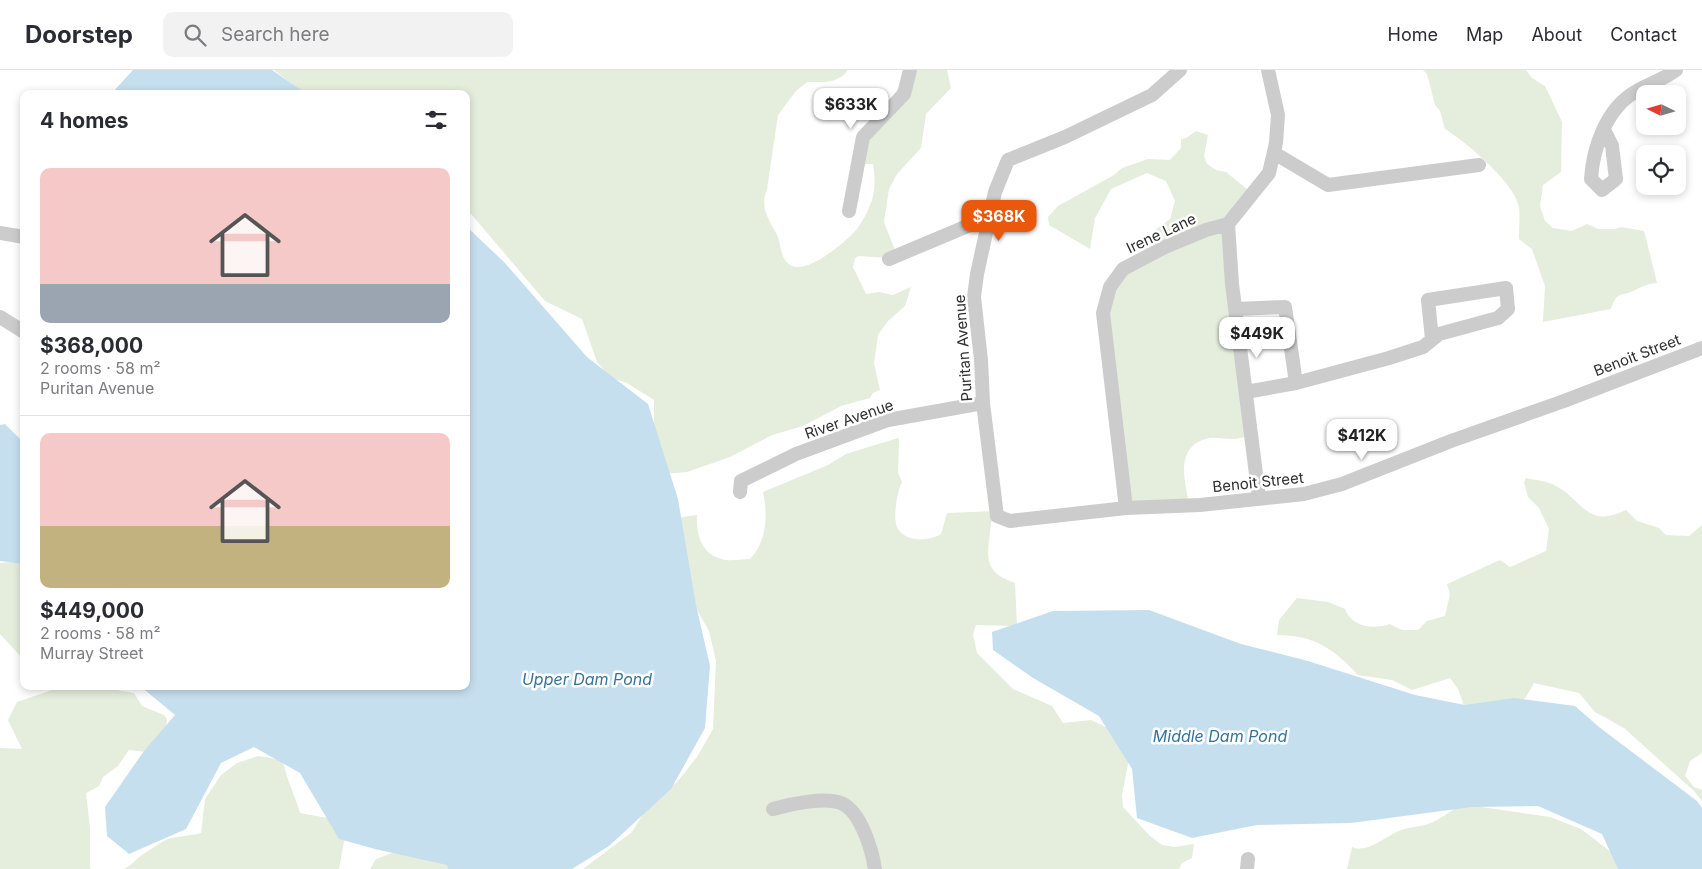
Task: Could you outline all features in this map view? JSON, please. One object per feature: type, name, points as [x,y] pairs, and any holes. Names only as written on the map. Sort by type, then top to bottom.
[{"type":"street","points":[[849,211],[863,137],[904,94],[910,70]]},
{"type":"street","name":"Puritan Avenue","points":[[1004,520],[997,516],[983,403],[981,360],[974,297],[977,274],[995,192],[1008,160],[1065,137],[1152,95],[1180,70]]},
{"type":"street","points":[[1259,498],[1232,284],[1228,224],[1269,173],[1274,153],[1278,115],[1268,70]]},
{"type":"street","points":[[1604,130],[1611,112],[1633,93],[1667,77],[1676,70]]},
{"type":"street","points":[[1274,153],[1328,185],[1479,165]]},
{"type":"street","points":[[889,259],[990,217]]},
{"type":"street","name":"Irene Lane","points":[[1126,508],[1103,313],[1110,287],[1123,269],[1166,247],[1206,230],[1228,224]]},
{"type":"street","points":[[0,232],[20,236]]},
{"type":"street","points":[[1246,392],[1296,383],[1389,358],[1423,346],[1439,334],[1498,318],[1508,309],[1506,288],[1428,300],[1432,339]]},
{"type":"street","points":[[1236,310],[1284,307],[1296,383]]},
{"type":"street","points":[[0,317],[20,330]]},
{"type":"street","name":"Benoit Street","points":[[1004,520],[1010,521],[1126,508],[1200,505],[1304,494],[1342,484],[1451,441],[1573,398],[1702,348]]},
{"type":"street","name":"River Avenue","points":[[740,492],[741,480],[796,454],[888,420],[983,403]]},
{"type":"street","points":[[773,809],[809,802],[843,804],[859,820],[871,849],[875,869]]},
{"type":"green space","points":[[274,70],[848,70],[844,75],[835,80],[807,82],[796,91],[778,115],[764,206],[786,262],[797,267],[816,262],[836,249],[857,229],[864,217],[872,200],[874,185],[873,164],[865,164],[870,130],[900,85],[907,70],[947,70],[951,88],[926,114],[921,148],[897,174],[889,189],[884,222],[896,253],[888,258],[859,256],[855,258],[853,267],[866,294],[879,292],[893,295],[911,287],[905,306],[888,321],[878,335],[874,363],[880,390],[873,393],[870,398],[841,406],[803,426],[772,435],[730,457],[687,472],[663,474],[654,448],[654,400],[627,383],[611,378],[597,362],[582,319],[545,301],[470,213],[470,90],[300,90]]},
{"type":"green space","points":[[1423,70],[1526,70],[1532,78],[1545,86],[1562,122],[1561,172],[1543,185],[1540,206],[1545,221],[1553,228],[1572,231],[1587,224],[1598,229],[1621,227],[1644,231],[1657,283],[1646,285],[1618,296],[1611,309],[1543,322],[1545,286],[1532,249],[1519,239],[1519,207],[1515,197],[1509,186],[1488,164],[1445,129],[1440,111],[1435,105],[1427,74]]},
{"type":"green space","points":[[1196,131],[1208,135],[1204,156],[1207,164],[1216,170],[1226,172],[1248,190],[1226,224],[1248,436],[1235,439],[1209,438],[1198,442],[1191,448],[1186,455],[1184,464],[1189,503],[1124,506],[1106,354],[1110,285],[1148,255],[1144,238],[1170,219],[1175,201],[1166,181],[1147,173],[1111,189],[1095,218],[1090,249],[1049,225],[1048,217],[1058,206],[1114,175],[1122,168],[1148,159],[1170,160],[1181,148],[1181,139]]},
{"type":"green space","points":[[898,438],[898,473],[902,482],[897,499],[895,519],[896,525],[902,534],[912,539],[930,538],[941,534],[947,513],[995,511],[995,517],[991,522],[989,560],[991,567],[996,573],[1015,583],[1017,626],[976,625],[973,635],[977,653],[1013,689],[1052,706],[1063,723],[1091,720],[1129,738],[1130,753],[1122,795],[1123,807],[1150,836],[1162,845],[1175,847],[1194,844],[1192,858],[1182,863],[1179,869],[583,869],[632,832],[648,806],[677,782],[697,757],[713,729],[716,661],[709,631],[685,589],[676,518],[697,515],[699,536],[709,553],[722,559],[750,559],[760,544],[765,527],[763,492],[828,465],[846,454]]},
{"type":"green space","points":[[1526,478],[1553,484],[1586,511],[1594,515],[1613,515],[1626,510],[1637,521],[1659,528],[1666,535],[1689,536],[1702,525],[1702,753],[1690,761],[1685,776],[1694,787],[1702,790],[1702,801],[1694,791],[1624,728],[1595,712],[1579,693],[1534,683],[1526,697],[1519,704],[1464,706],[1458,689],[1450,678],[1412,690],[1392,680],[1358,675],[1332,651],[1313,641],[1277,635],[1279,620],[1297,598],[1328,602],[1345,609],[1352,620],[1370,627],[1390,624],[1402,630],[1418,630],[1427,621],[1445,616],[1450,594],[1447,584],[1500,560],[1510,567],[1546,551],[1549,529],[1539,508],[1528,497],[1524,482]]},
{"type":"green space","points":[[20,561],[20,656],[0,634],[0,563]]},
{"type":"green space","points":[[52,690],[117,690],[134,693],[142,706],[164,715],[167,719],[165,740],[146,752],[129,750],[118,766],[103,777],[99,786],[86,793],[90,828],[90,868],[92,869],[0,869],[0,748],[22,749],[8,720],[17,702]]},
{"type":"green space","points":[[258,756],[283,760],[300,813],[333,819],[345,836],[339,869],[124,869],[166,840],[201,833],[205,799],[221,775],[237,763]]},
{"type":"green space","points":[[1461,804],[1550,817],[1581,829],[1615,855],[1618,869],[1347,869],[1352,847],[1364,848],[1371,846],[1401,830],[1428,824],[1441,818]]},
{"type":"green space","points":[[445,850],[453,869],[370,869],[376,859],[392,853]]},
{"type":"water","points":[[133,70],[272,70],[301,90],[115,90]]},
{"type":"water","name":"Upper Dam Pond","points":[[470,230],[504,262],[587,357],[648,404],[678,499],[696,605],[710,666],[705,728],[671,789],[609,846],[572,869],[448,869],[447,865],[339,839],[300,773],[254,747],[221,763],[186,829],[129,854],[107,836],[105,807],[144,751],[175,715],[145,690],[470,690]]},
{"type":"water","points":[[5,424],[20,439],[20,564],[0,561],[0,425]]},
{"type":"water","name":"Middle Dam Pond","points":[[1149,610],[1241,644],[1308,661],[1415,695],[1465,705],[1514,698],[1575,706],[1599,727],[1697,801],[1702,808],[1702,869],[1618,869],[1602,834],[1538,806],[1472,807],[1351,823],[1257,825],[1192,838],[1137,818],[1132,769],[1099,716],[1033,678],[993,650],[992,632],[1053,611]]}]
